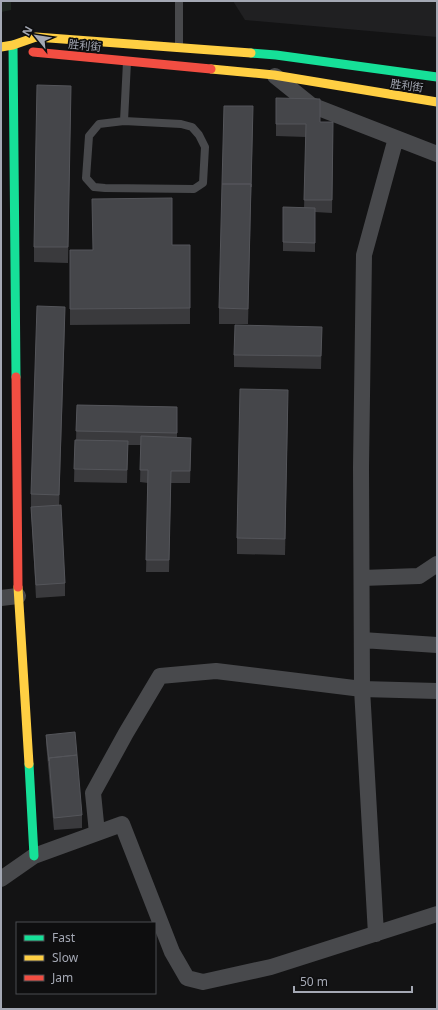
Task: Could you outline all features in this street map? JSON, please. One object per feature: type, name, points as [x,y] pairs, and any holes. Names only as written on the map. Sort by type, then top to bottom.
[{"type":"street","name":"胜利街","points":[[13,46],[36,37],[276,55],[437,77]]},
{"type":"street","name":"胜利街","points":[[13,46],[36,52],[274,75],[437,102]]},
{"type":"street","points":[[1,47],[13,46],[17,572],[34,856]]},
{"type":"street","points":[[274,75],[311,105],[437,154]]},
{"type":"street","points":[[376,934],[362,689],[361,467],[364,255],[396,138]]},
{"type":"street","points":[[362,578],[419,576],[437,564]]},
{"type":"street","points":[[1,598],[18,596]]},
{"type":"street","points":[[362,640],[437,645]]},
{"type":"street","points":[[96,833],[93,793],[160,676],[216,671],[362,689],[437,691]]},
{"type":"street","points":[[1,879],[34,856],[122,824],[172,952],[187,978],[203,982],[271,967],[437,914]]},
{"type":"lane","points":[[179,1],[179,48]]},
{"type":"lane","points":[[124,121],[127,61]]},
{"type":"lane","points":[[124,121],[181,124],[192,128],[199,135],[205,147],[204,183],[194,189],[94,187],[86,178],[89,136],[99,124],[124,121]]},
{"type":"shaded area","points":[[1,1],[11,1],[11,10],[1,12]]},
{"type":"shaded area","points":[[233,1],[437,1],[437,37],[245,20]]},
{"type":"building","points":[[37,85],[71,86],[68,247],[34,247]]},
{"type":"building","points":[[276,98],[320,99],[320,122],[333,122],[332,200],[304,200],[306,124],[276,124]]},
{"type":"building","points":[[224,106],[253,106],[251,187],[251,184],[222,184]]},
{"type":"building","points":[[222,184],[251,184],[248,309],[219,308]]},
{"type":"building","points":[[172,198],[172,245],[190,245],[190,308],[70,309],[70,250],[93,250],[92,199]]},
{"type":"building","points":[[283,207],[315,208],[315,243],[283,242]]},
{"type":"building","points":[[37,306],[65,307],[59,495],[31,494]]},
{"type":"building","points":[[235,325],[322,327],[321,356],[234,355]]},
{"type":"building","points":[[240,389],[288,390],[285,539],[237,538]]},
{"type":"building","points":[[77,405],[177,407],[177,433],[76,431]]},
{"type":"building","points":[[141,436],[191,438],[190,471],[171,471],[169,560],[146,560],[148,470],[140,470]]},
{"type":"building","points":[[75,440],[128,441],[127,470],[74,469]]},
{"type":"building","points":[[61,505],[65,583],[36,585],[31,507]]},
{"type":"building","points":[[75,732],[77,755],[49,758],[49,761],[46,735]]},
{"type":"building","points":[[77,755],[82,815],[54,818],[49,758]]},
{"type":"traffic: fast","points":[[13,45],[16,377]]},
{"type":"traffic: fast","points":[[251,53],[276,55],[437,77]]},
{"type":"traffic: fast","points":[[29,764],[34,856]]},
{"type":"traffic: slow","points":[[1,47],[13,45],[36,37],[251,53]]},
{"type":"traffic: slow","points":[[211,69],[274,75],[437,102]]},
{"type":"traffic: slow","points":[[18,587],[29,764]]},
{"type":"traffic: jam","points":[[33,52],[211,69]]},
{"type":"traffic: jam","points":[[16,377],[18,587]]}]
